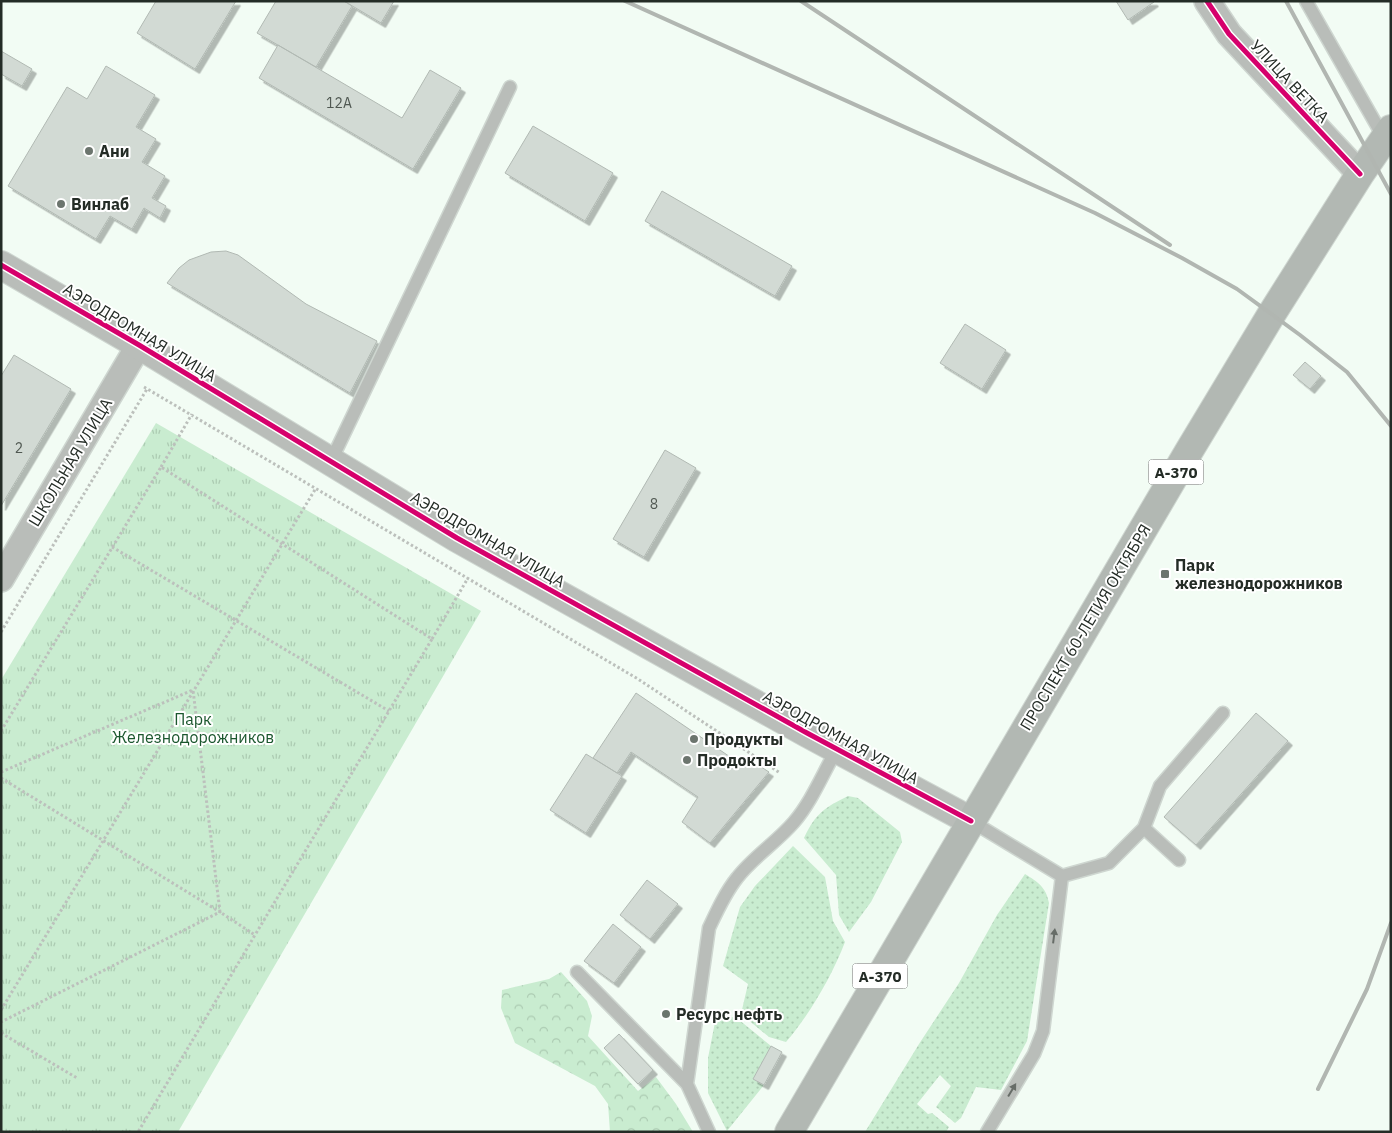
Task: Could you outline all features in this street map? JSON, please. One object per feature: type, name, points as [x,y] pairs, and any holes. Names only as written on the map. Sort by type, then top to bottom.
[{"type":"highway","name":"ПРОСПЕКТ 60-ЛЕТИЯ ОКТЯБРЯ","points":[[789,1132],[1209,417],[1276,307],[1388,133]]},
{"type":"street","name":"УЛИЦА ВЕТКА","points":[[1207,1],[1229,34],[1360,174]]},
{"type":"street","name":"АЭРОДРОМНАЯ УЛИЦА","points":[[1,265],[140,345],[457,538],[837,749],[971,821]]},
{"type":"street","name":"ШКОЛЬНАЯ УЛИЦА","points":[[1,579],[140,345]]},
{"type":"lane","points":[[1306,1],[1388,133]]},
{"type":"lane","points":[[331,462],[510,87]]},
{"type":"lane","points":[[971,821],[1062,876],[1108,863],[1144,828],[1160,786],[1223,713]]},
{"type":"lane","points":[[687,1084],[709,928],[719,906],[736,878],[794,822],[806,806],[837,749]]},
{"type":"lane","points":[[1144,828],[1179,860]]},
{"type":"lane","points":[[987,1132],[1034,1054],[1042,1031],[1062,876]]},
{"type":"lane","points":[[577,972],[687,1084],[709,1132]]},
{"type":"path","points":[[122,374],[638,679],[780,772]]},
{"type":"path","points":[[1,632],[147,389]]},
{"type":"path","points":[[1,731],[192,414]]},
{"type":"path","points":[[1,1010],[331,462]]},
{"type":"path","points":[[161,467],[432,639]]},
{"type":"path","points":[[112,547],[389,711]]},
{"type":"path","points":[[138,1132],[468,578]]},
{"type":"path","points":[[1,772],[194,690]]},
{"type":"path","points":[[194,690],[220,912]]},
{"type":"path","points":[[1,778],[255,934]]},
{"type":"path","points":[[1,1022],[220,912]]},
{"type":"path","points":[[1,1033],[77,1078]]},
{"type":"green space","name":"Парк Железнодорожников","points":[[156,423],[481,611],[178,1132],[1,1132],[1,680]]},
{"type":"green space","points":[[848,796],[858,798],[900,832],[902,842],[871,902],[849,932],[839,915],[836,875],[804,838],[821,812]]},
{"type":"green space","points":[[793,846],[825,877],[833,921],[845,942],[820,994],[786,1042],[769,1037],[741,1014],[748,984],[723,966],[740,907],[755,886]]},
{"type":"green space","points":[[1025,874],[1041,886],[1046,893],[1049,903],[1027,1041],[1001,1090],[976,1087],[961,1118],[955,1123],[936,1107],[951,1086],[940,1075],[917,1104],[928,1114],[932,1113],[949,1127],[946,1132],[865,1132],[959,983],[997,915]]},
{"type":"green space","points":[[561,972],[587,1001],[592,1016],[588,1036],[638,1091],[656,1077],[676,1104],[693,1132],[610,1132],[608,1104],[595,1086],[515,1043],[501,1008],[502,990],[549,979]]},
{"type":"green space","points":[[717,1012],[738,1019],[771,1046],[753,1079],[764,1085],[727,1131],[708,1093],[708,1058]]},
{"type":"building","points":[[156,1],[236,1],[195,69],[137,33]]},
{"type":"building","points":[[276,1],[344,1],[352,6],[316,67],[257,33]]},
{"type":"building","points":[[344,1],[394,1],[381,23]]},
{"type":"building","points":[[1116,1],[1153,1],[1154,2],[1128,20]]},
{"type":"building","points":[[278,45],[402,118],[430,70],[461,88],[413,169],[259,78]]},
{"type":"building","points":[[1,51],[32,69],[22,86],[1,74]]},
{"type":"building","name":"Ани","points":[[106,66],[155,95],[136,127],[156,139],[142,162],[165,176],[152,198],[166,206],[160,218],[144,208],[132,229],[110,216],[96,239],[8,186],[67,87],[87,99]]},
{"type":"building","points":[[533,126],[613,173],[585,221],[505,173]]},
{"type":"building","points":[[662,191],[792,266],[775,296],[645,221]]},
{"type":"building","points":[[226,251],[238,255],[306,304],[377,341],[350,393],[167,283],[179,268],[189,260],[211,252]]},
{"type":"building","points":[[965,324],[1006,350],[982,389],[940,363]]},
{"type":"building","points":[[14,355],[71,389],[1,506],[1,376]]},
{"type":"building","points":[[1305,362],[1321,376],[1310,389],[1293,375]]},
{"type":"building","points":[[665,450],[696,468],[644,557],[613,539]]},
{"type":"building","points":[[636,693],[742,765],[747,758],[769,772],[710,843],[682,822],[698,797],[631,752],[617,773],[593,758]]},
{"type":"building","points":[[1256,713],[1288,741],[1196,845],[1164,817]]},
{"type":"building","points":[[586,754],[622,776],[586,833],[550,810]]},
{"type":"building","points":[[647,880],[678,904],[650,939],[620,915]]},
{"type":"building","points":[[613,924],[641,947],[614,983],[584,961]]},
{"type":"building","points":[[619,1034],[653,1070],[638,1084],[604,1048]]},
{"type":"building","points":[[771,1046],[782,1052],[764,1085],[753,1079]]},
{"type":"railway","points":[[625,1],[1095,213],[1182,258],[1237,289],[1347,372],[1391,426]]},
{"type":"railway","points":[[801,1],[1170,245]]},
{"type":"railway","points":[[1286,1],[1391,194]]},
{"type":"railway","points":[[1318,1089],[1367,989],[1391,923]]},
{"type":"cycle path","points":[[1207,1],[1229,34],[1360,174]]},
{"type":"cycle path","points":[[1,265],[139,345],[457,538],[807,733],[971,821]]},
{"type":"place","name":"Ани","points":[[89,151]]},
{"type":"place","name":"Винлаб","points":[[61,204]]},
{"type":"place","name":"Парк железнодорожников","points":[[1165,574]]},
{"type":"place","name":"Продукты","points":[[694,739]]},
{"type":"place","name":"Продокты","points":[[687,760]]},
{"type":"place","name":"Ресурс нефть","points":[[666,1014]]}]
